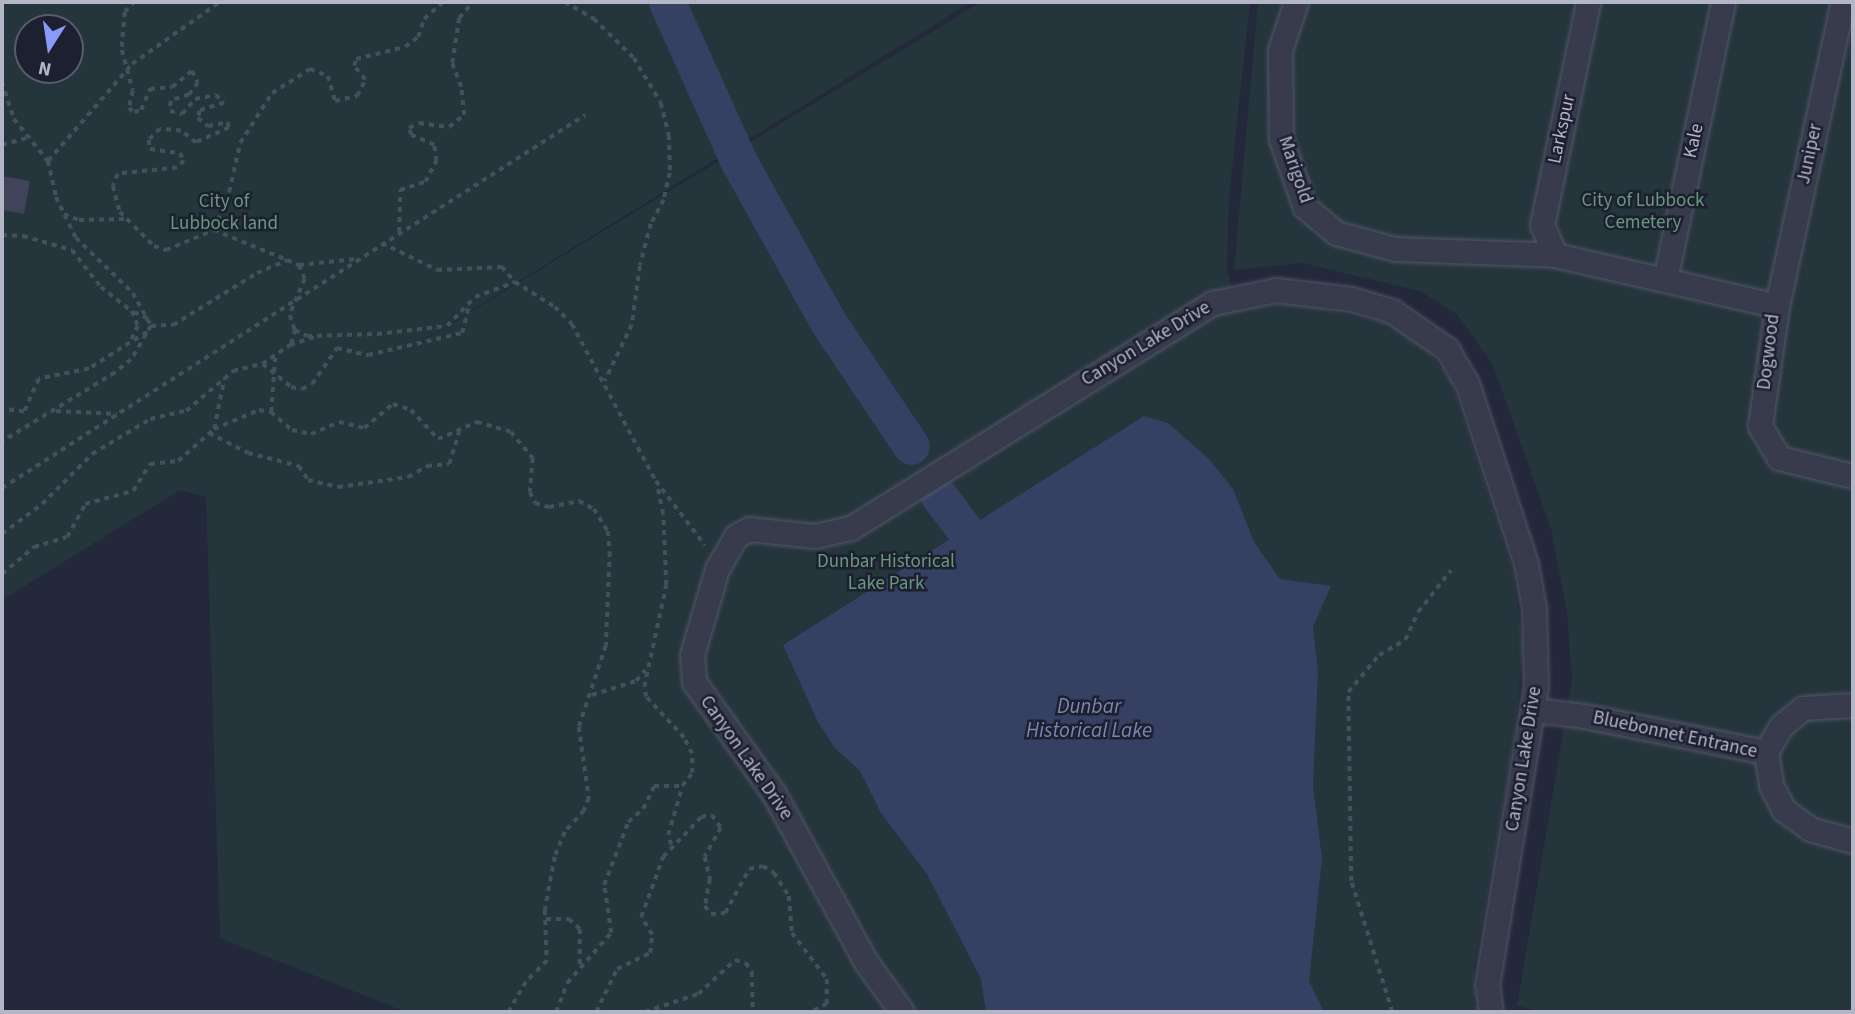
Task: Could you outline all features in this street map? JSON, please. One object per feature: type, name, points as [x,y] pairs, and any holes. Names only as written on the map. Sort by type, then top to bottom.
[{"type":"street","name":"Marigold","points":[[1296,2],[1280,50],[1281,139],[1306,207],[1336,233],[1395,248],[1555,256]]},
{"type":"street","name":"Larkspur","points":[[1555,256],[1542,225],[1588,2]]},
{"type":"street","name":"Kale","points":[[1665,280],[1723,2]]},
{"type":"street","name":"Juniper","points":[[1777,306],[1843,2]]},
{"type":"street","name":"Dogwood","points":[[1555,256],[1777,306],[1760,426],[1779,458],[1853,476]]},
{"type":"street","name":"Canyon Lake Drive","points":[[902,1012],[866,962],[774,794],[694,681],[692,655],[718,569],[736,536],[748,529],[815,537],[850,528],[1213,303],[1276,290],[1338,297],[1392,311],[1420,326],[1447,349],[1467,383],[1526,564],[1536,646],[1533,710],[1487,984],[1492,1012]]},
{"type":"street","points":[[1766,752],[1781,726],[1803,708],[1853,705]]},
{"type":"street","name":"Bluebonnet Entrance","points":[[1533,710],[1584,716],[1766,752],[1771,785],[1784,810],[1810,829],[1853,841]]},
{"type":"path","points":[[135,2],[123,22],[125,72],[133,91],[129,108],[137,112],[150,89],[172,87],[186,72],[194,71],[199,79],[195,89],[171,101],[168,108],[182,114],[195,99],[216,94],[224,103],[200,111],[198,118],[208,126],[228,122],[229,128],[196,144],[174,128],[160,129],[151,136],[153,151],[180,153],[184,161],[177,168],[134,169],[115,178],[116,200],[127,220],[154,246],[166,250],[214,230],[299,265],[357,260]]},
{"type":"path","points":[[48,161],[125,72],[220,2]]},
{"type":"path","points":[[214,230],[229,192],[240,143],[272,93],[310,69],[328,76],[335,101],[357,96],[365,80],[354,66],[356,59],[405,47],[418,37],[424,19],[443,2]]},
{"type":"path","points":[[399,232],[400,190],[425,182],[436,161],[434,145],[411,135],[409,128],[419,123],[449,128],[464,116],[461,87],[452,63],[459,18],[474,2]]},
{"type":"path","points":[[565,2],[594,19],[634,58],[661,103],[669,135],[670,173],[640,265],[632,325],[605,381]]},
{"type":"path","points":[[2,82],[26,138],[48,161],[62,212],[76,238],[120,278],[149,319],[151,326],[131,360],[115,373],[2,442]]},
{"type":"path","points":[[2,488],[585,115]]},
{"type":"path","points":[[2,145],[26,138]]},
{"type":"path","points":[[62,212],[79,220],[127,220]]},
{"type":"path","points":[[2,235],[34,238],[72,250],[101,287],[132,311],[149,319]]},
{"type":"path","points":[[382,243],[437,270],[502,267],[515,282],[555,307],[572,324],[605,381],[656,481],[708,549],[718,569]]},
{"type":"path","points":[[151,326],[173,325],[257,273],[287,260]]},
{"type":"path","points":[[290,345],[295,330],[290,315],[304,278],[299,265]]},
{"type":"path","points":[[2,534],[42,505],[92,454],[150,419],[186,411],[225,377],[242,367],[262,364],[290,345],[317,337],[447,326],[470,302],[490,288],[515,282]]},
{"type":"path","points":[[262,364],[274,370],[291,387],[307,388],[337,348],[368,355],[462,333],[470,302]]},
{"type":"path","points":[[132,311],[138,326],[132,341]]},
{"type":"path","points":[[295,330],[317,337]]},
{"type":"path","points":[[2,410],[24,412],[39,379],[89,369],[149,331]]},
{"type":"path","points":[[271,412],[276,357]]},
{"type":"path","points":[[214,429],[225,377]]},
{"type":"path","points":[[2,574],[34,547],[67,537],[85,504],[133,492],[145,468],[178,461],[214,429],[259,410],[271,412],[286,427],[311,435],[340,422],[364,428],[393,404],[411,410],[438,439],[477,422],[511,432],[533,458],[530,492],[535,503],[549,506],[579,501],[603,519],[609,540],[607,633],[592,695],[580,713],[579,727],[589,798],[555,857],[546,919],[547,961],[519,991],[509,1012]]},
{"type":"path","points":[[53,411],[96,416],[119,413]]},
{"type":"path","points":[[209,433],[248,453],[299,466],[308,480],[338,488],[408,477],[427,466],[449,464],[460,430]]},
{"type":"path","points":[[656,481],[663,514],[666,585],[647,666],[646,696],[672,723],[692,754],[692,774],[682,786],[668,835],[671,845]]},
{"type":"path","points":[[1392,1012],[1351,881],[1348,692],[1379,655],[1405,640],[1418,612],[1451,570]]},
{"type":"path","points":[[592,695],[636,681],[647,666]]},
{"type":"path","points":[[556,1012],[561,992],[611,933],[604,885],[628,822],[643,809],[654,786],[682,786]]},
{"type":"path","points":[[596,1012],[617,969],[641,961],[650,953],[652,935],[641,917],[671,845],[701,817],[712,815],[720,822],[720,833],[705,857],[710,884],[704,901],[711,914],[730,908],[749,869],[763,866],[774,873],[789,896],[792,933],[827,978],[827,1004],[813,1012]]},
{"type":"path","points":[[546,919],[569,919],[580,929],[579,970]]},
{"type":"path","points":[[645,1012],[698,993],[735,960],[746,963],[752,972],[753,1012]]},
{"type":"green space","name":"City of Lubbock land","points":[[2,2],[971,2],[2,600]]},
{"type":"green space","name":"Dunbar Historical Lake Park","points":[[981,2],[1250,2],[1229,197],[1227,270],[1238,309],[1291,303],[1392,324],[1426,347],[1451,381],[1513,571],[1523,646],[1514,741],[1474,969],[1474,1005],[1502,1012],[406,1012],[220,938],[206,497],[177,490]]},
{"type":"green space","name":"City of Lubbock Cemetery","points":[[1258,2],[1853,2],[1853,1012],[1545,1012],[1517,1006],[1572,680],[1567,613],[1551,529],[1493,365],[1457,314],[1420,291],[1302,263],[1234,270]]},
{"type":"water","name":"Dunbar Historical Lake","points":[[1144,416],[1168,423],[1209,459],[1233,489],[1254,542],[1280,579],[1331,586],[1313,627],[1318,671],[1313,785],[1322,859],[1309,981],[1324,1012],[986,1012],[981,979],[927,874],[881,813],[860,771],[834,747],[818,722],[783,645]]},
{"type":"building","points":[[2,176],[30,181],[24,214],[2,210]]},
{"type":"waterway","points":[[667,2],[739,162],[828,322],[911,446]]},
{"type":"waterway","points":[[939,496],[994,569]]}]
